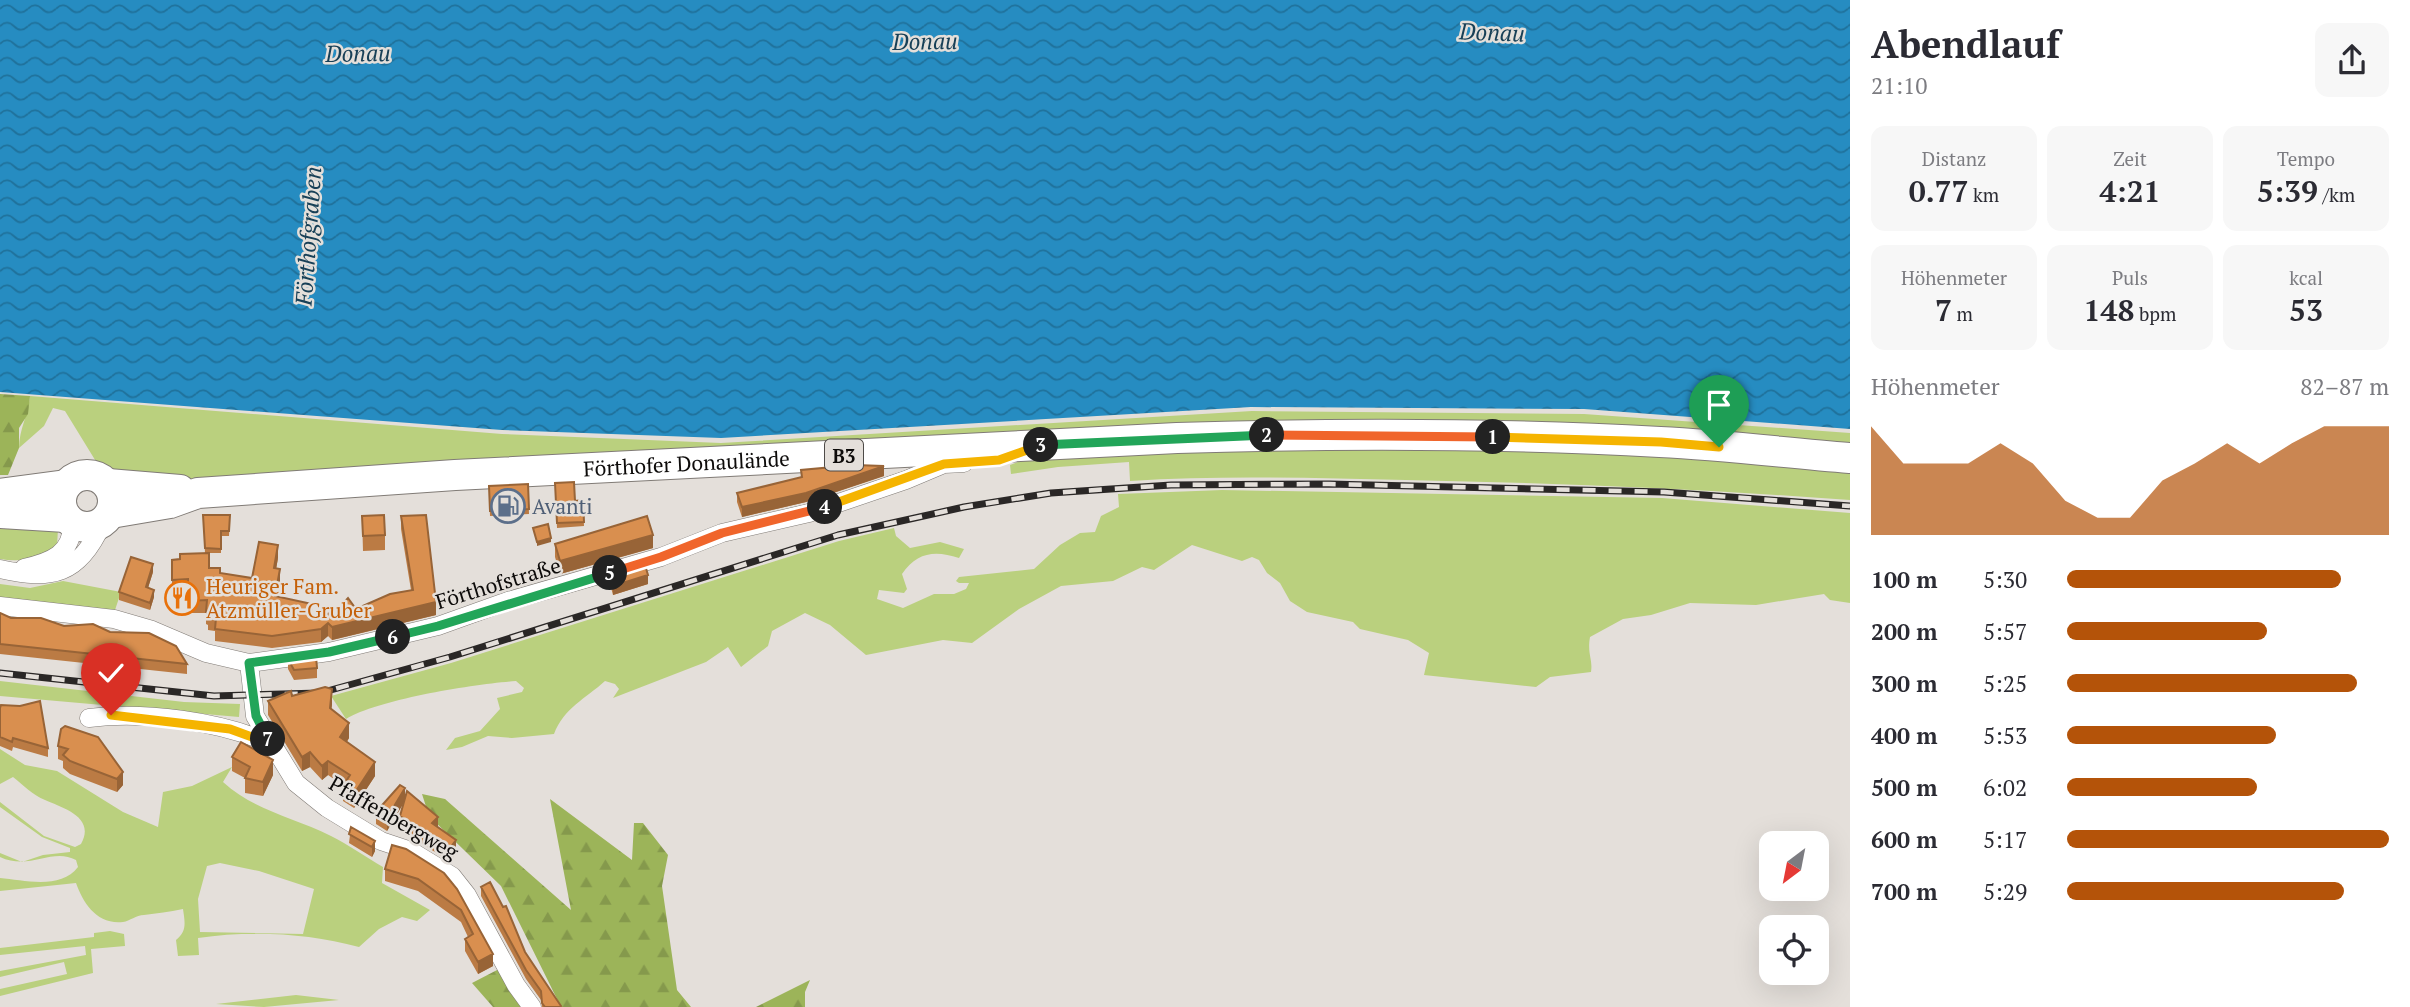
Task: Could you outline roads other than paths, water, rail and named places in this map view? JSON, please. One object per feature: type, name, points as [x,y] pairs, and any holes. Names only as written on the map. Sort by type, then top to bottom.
[{"type":"main road","name":"Förthofer Donaulände","points":[[107,507],[169,487],[198,494],[455,475],[1177,438],[1551,438],[1661,442],[1850,458]]},
{"type":"main road","name":"B3","points":[[0,495],[66,485],[79,476],[88,475],[107,507],[84,528],[69,520],[0,513]]},
{"type":"main road","points":[[66,485],[61,502],[69,520]]},
{"type":"street","name":"Förthofstraße","points":[[0,606],[114,619],[152,630],[206,653],[249,663],[329,652],[438,626],[508,601],[661,557],[722,533],[809,513],[944,464],[999,460],[1042,445]]},
{"type":"street","points":[[5,571],[47,575],[71,567],[88,549],[107,507]]},
{"type":"street","points":[[5,571],[56,558],[70,541],[69,520]]},
{"type":"street","name":"Pfaffenbergweg","points":[[249,663],[256,716],[296,783],[327,808],[380,841],[411,852],[452,876],[467,895],[509,973],[532,1007]]},
{"type":"street","points":[[89,718],[111,715],[179,721],[230,729],[271,744]]},
{"type":"water","points":[[0,0],[1850,0],[1850,429],[1584,409],[1251,407],[721,438],[502,430],[0,392]]},
{"type":"railway","points":[[0,673],[214,696],[320,693],[450,657],[838,535],[964,507],[1051,493],[1171,485],[1329,484],[1664,492],[1850,506]]},
{"type":"place","name":"Avanti","points":[[508,506]]},
{"type":"place","name":"Heuriger Fam. Atzmüller-Gruber","points":[[182,598]]},
{"type":"water label","name":"Donau","points":[[1492,32]]},
{"type":"water label","name":"Donau","points":[[925,41]]},
{"type":"water label","name":"Donau","points":[[358,53]]},
{"type":"water label","name":"Förthofgraben","points":[[308,236]]}]
